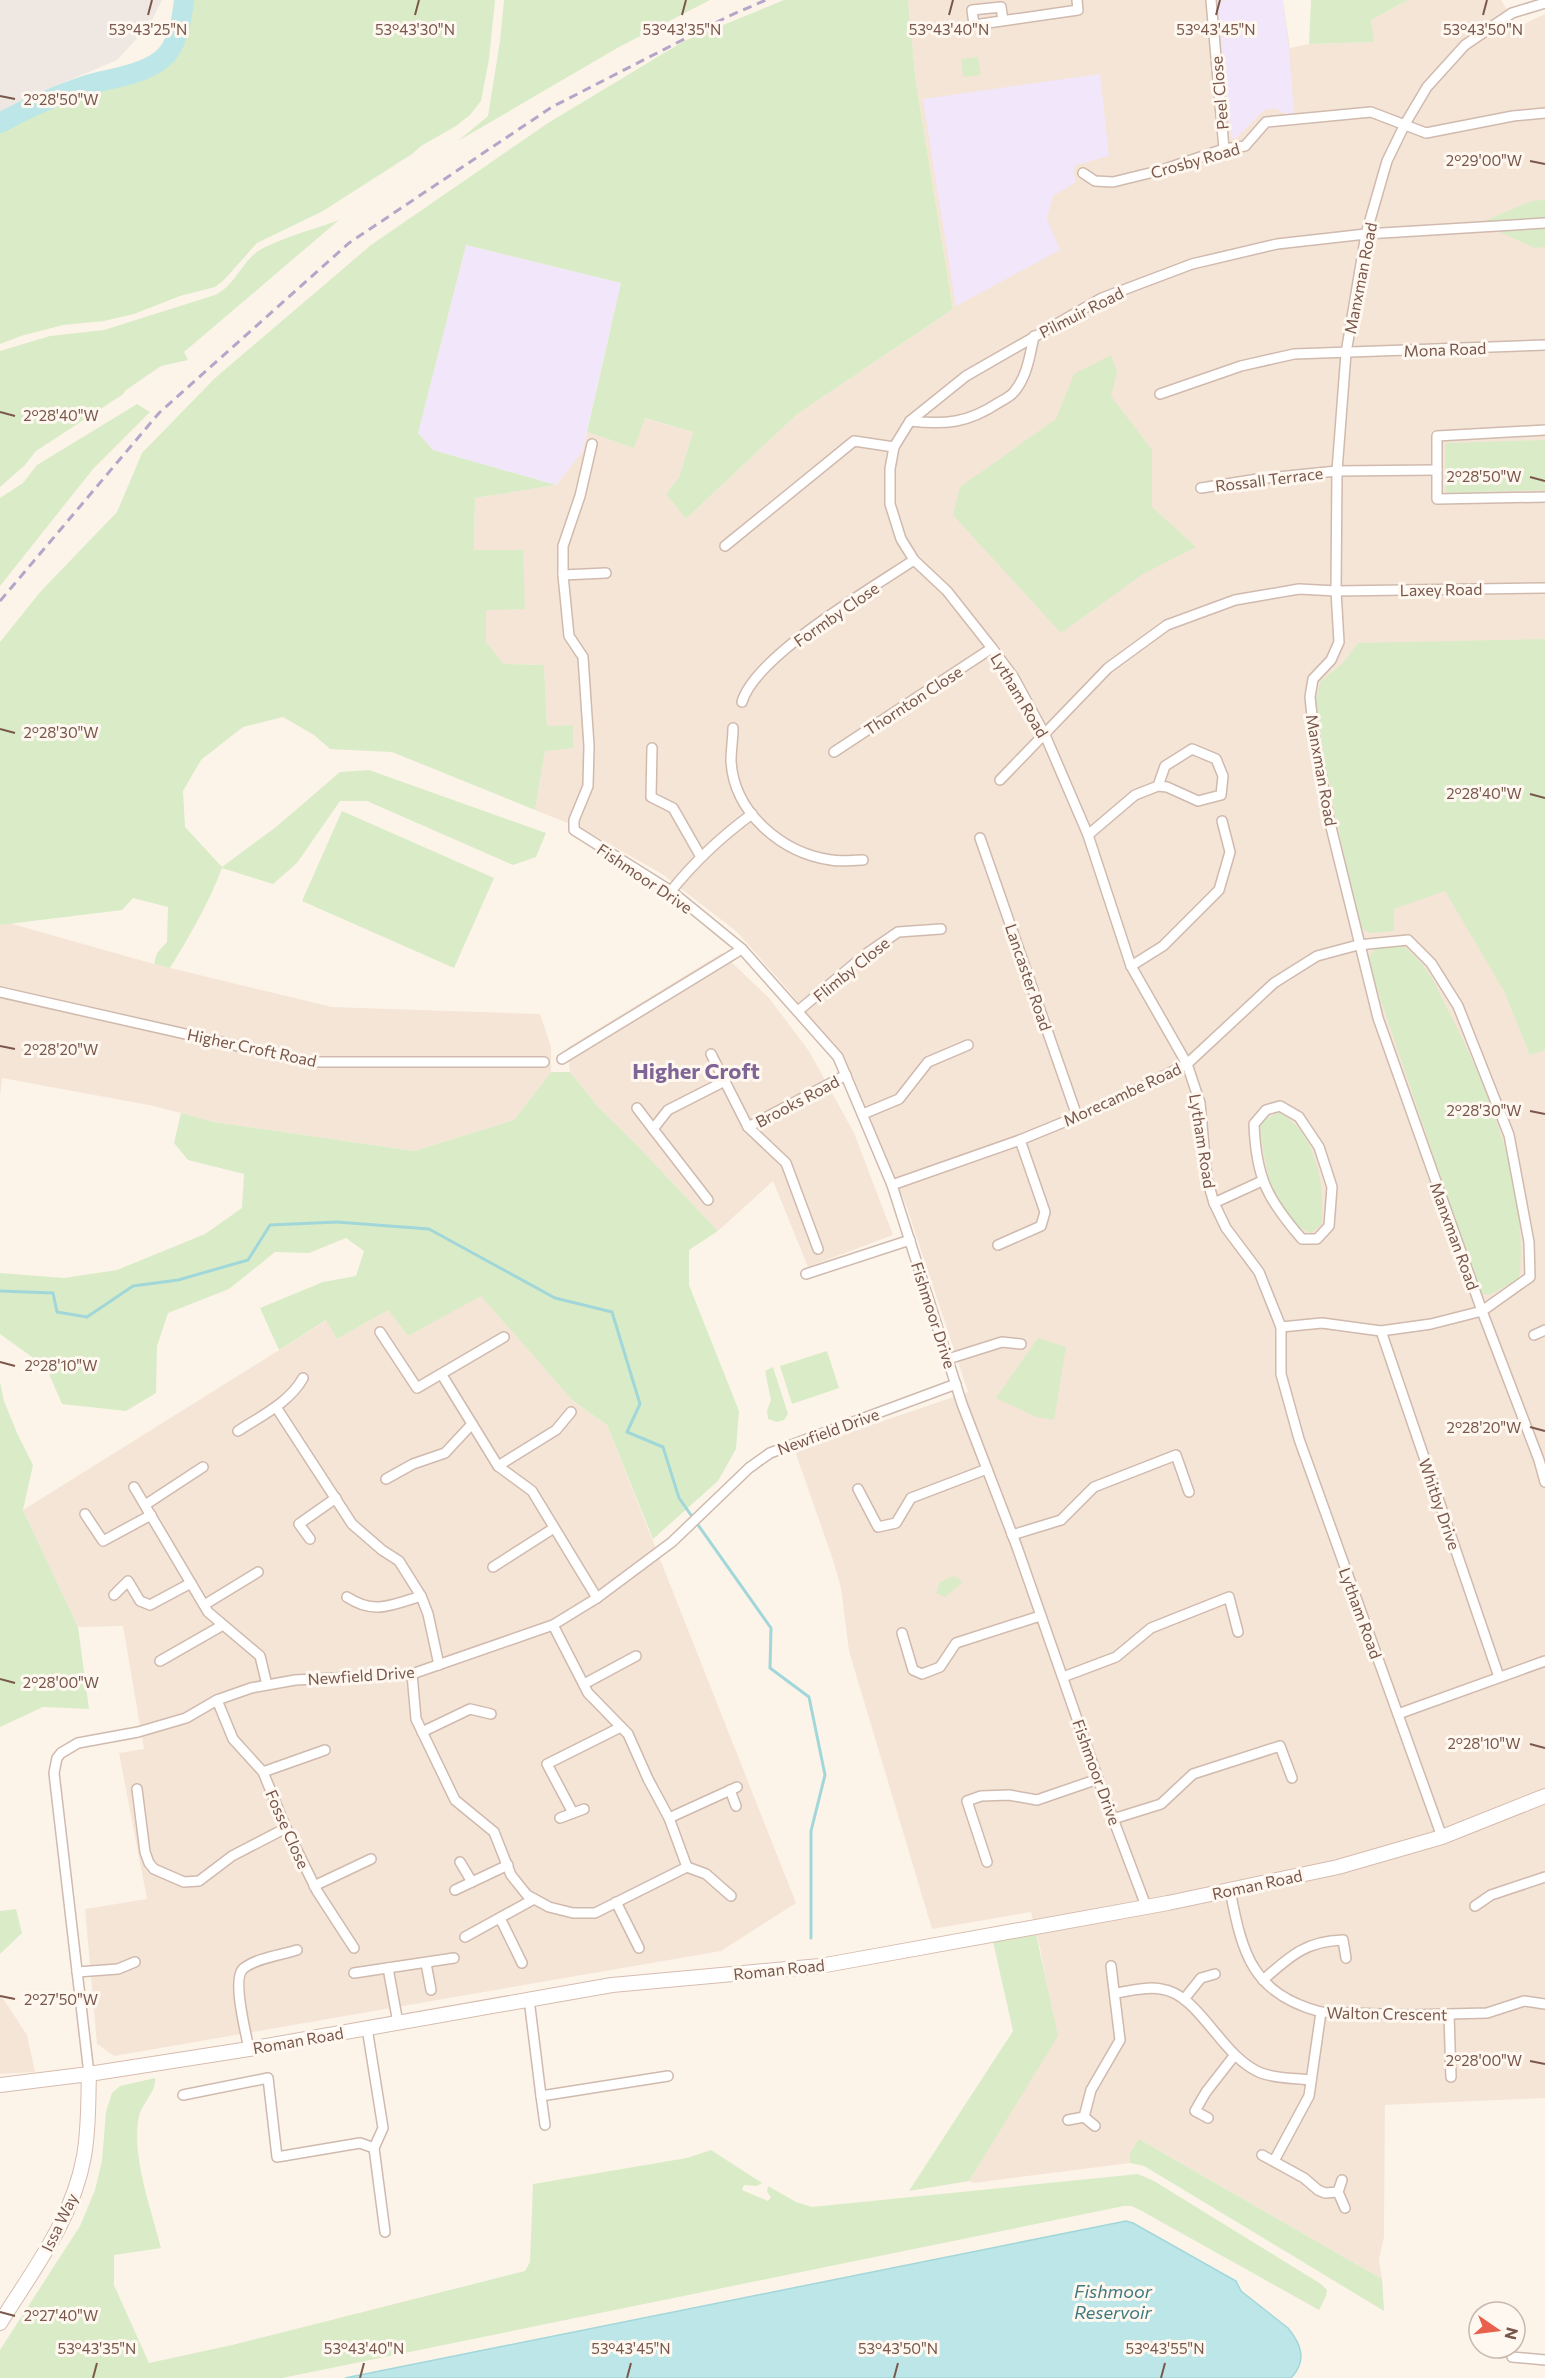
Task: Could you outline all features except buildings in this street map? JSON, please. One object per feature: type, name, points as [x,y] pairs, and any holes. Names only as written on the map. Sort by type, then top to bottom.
[{"type":"street","points":[[1003,21],[1078,10],[1077,0]]},
{"type":"street","name":"Peel Close","points":[[1211,0],[1224,149]]},
{"type":"street","name":"Manxman Road","points":[[1545,3],[1512,13],[1465,45],[1427,87],[1387,161],[1366,234],[1346,353],[1337,471],[1336,591],[1340,642],[1331,660],[1313,679],[1310,697],[1329,819],[1358,945],[1378,1018],[1482,1311],[1542,1459],[1545,1482]]},
{"type":"street","name":"Crosby Road","points":[[1083,173],[1095,181],[1113,182],[1162,170],[1224,149],[1245,146],[1266,122],[1371,112],[1426,133],[1513,116],[1545,113]]},
{"type":"street","name":"Pilmuir Road","points":[[894,447],[910,421],[966,376],[1102,298],[1192,264],[1276,244],[1366,234],[1545,223]]},
{"type":"street","points":[[910,421],[938,424],[963,421],[988,410],[1013,393],[1028,365],[1034,336]]},
{"type":"street","name":"Mona Road","points":[[1160,394],[1241,366],[1294,354],[1545,345]]},
{"type":"street","points":[[1545,430],[1437,436],[1437,499],[1545,497]]},
{"type":"street","points":[[725,546],[854,441],[894,447]]},
{"type":"street","points":[[591,444],[580,496],[563,546],[562,575],[606,573]]},
{"type":"street","name":"Lytham Road","points":[[894,447],[890,469],[890,504],[901,539],[914,560],[947,591],[992,648],[1014,678],[1046,735],[1088,835],[1131,966],[1187,1064],[1200,1103],[1207,1179],[1214,1203],[1226,1228],[1259,1272],[1281,1328],[1281,1374],[1299,1439],[1442,1837]]},
{"type":"street","name":"Rossall Terrace","points":[[1201,488],[1258,479],[1337,471],[1437,470]]},
{"type":"street","name":"Formby Close","points":[[742,702],[745,691],[761,672],[808,631],[914,560]]},
{"type":"street","name":"Fishmoor Drive","points":[[562,575],[569,636],[583,657],[589,746],[588,786],[573,828],[575,832],[671,891],[742,949],[838,1057],[892,1185],[956,1384],[1146,1906]]},
{"type":"street","name":"Laxey Road","points":[[1000,780],[1046,735],[1108,668],[1167,625],[1235,600],[1299,589],[1336,591],[1545,588]]},
{"type":"street","name":"Thornton Close","points":[[834,752],[992,648]]},
{"type":"street","points":[[733,728],[731,762],[740,795],[761,827],[792,849],[831,860],[863,860]]},
{"type":"street","points":[[652,748],[651,797],[673,808],[701,857]]},
{"type":"street","points":[[1088,835],[1135,795],[1158,786],[1167,787],[1198,801],[1221,795],[1223,776],[1216,759],[1192,749],[1165,766],[1158,786]]},
{"type":"street","points":[[671,891],[724,835],[752,814]]},
{"type":"street","points":[[1131,966],[1162,946],[1219,890],[1230,852],[1222,820]]},
{"type":"street","name":"Lancaster Road","points":[[980,838],[1077,1116]]},
{"type":"street","name":"Flimby Close","points":[[798,1011],[866,954],[898,932],[941,929]]},
{"type":"street","name":"Morecambe Road","points":[[892,1185],[1020,1140],[1108,1104],[1187,1064],[1274,983],[1317,956],[1358,945],[1407,940],[1431,963],[1458,1006],[1509,1135],[1529,1242],[1530,1276],[1482,1311]]},
{"type":"street","points":[[562,1059],[742,949]]},
{"type":"street","name":"Higher Croft Road","points":[[0,992],[309,1062],[544,1062]]},
{"type":"street","points":[[863,1114],[899,1098],[928,1062],[968,1045]]},
{"type":"street","name":"Brooks Road","points":[[711,1054],[748,1127],[786,1163],[818,1249]]},
{"type":"street","name":"Brooks Road","points":[[748,1127],[846,1075]]},
{"type":"street","points":[[653,1129],[668,1110],[725,1081]]},
{"type":"street","points":[[1280,1106],[1299,1117],[1319,1147],[1332,1187],[1329,1226],[1317,1239],[1302,1239],[1278,1212],[1262,1181],[1255,1150],[1254,1124],[1266,1110],[1280,1106]]},
{"type":"street","points":[[637,1108],[708,1200]]},
{"type":"street","points":[[998,1245],[1041,1226],[1045,1212],[1020,1140]]},
{"type":"street","points":[[1214,1203],[1262,1181]]},
{"type":"street","points":[[806,1274],[910,1240]]},
{"type":"street","points":[[1281,1328],[1322,1323],[1381,1331],[1431,1324],[1482,1311]]},
{"type":"street","points":[[1534,1335],[1545,1330]]},
{"type":"street","name":"Whitby Drive","points":[[1381,1331],[1499,1677]]},
{"type":"street","points":[[380,1332],[417,1388],[504,1337]]},
{"type":"street","points":[[948,1359],[1002,1342],[1021,1344]]},
{"type":"street","points":[[442,1375],[498,1466],[532,1491],[597,1598]]},
{"type":"street","points":[[238,1431],[276,1407],[298,1387],[303,1377]]},
{"type":"street","name":"Newfield Drive","points":[[89,2074],[54,1773],[57,1758],[65,1749],[78,1743],[157,1727],[195,1714],[217,1700],[267,1685],[295,1680],[412,1674],[553,1625],[597,1598],[672,1542],[748,1468],[770,1453],[956,1384]]},
{"type":"street","points":[[276,1407],[352,1524],[399,1561],[421,1596],[428,1614],[440,1665]]},
{"type":"street","points":[[498,1466],[556,1430],[571,1412]]},
{"type":"street","points":[[386,1479],[413,1464],[445,1453],[472,1424]]},
{"type":"street","points":[[1012,1535],[1061,1520],[1094,1487],[1176,1455],[1189,1492]]},
{"type":"street","points":[[145,1505],[203,1467]]},
{"type":"street","points":[[858,1489],[878,1527],[896,1523],[911,1498],[987,1469]]},
{"type":"street","points":[[134,1487],[208,1612],[260,1656],[267,1685]]},
{"type":"street","points":[[310,1539],[299,1524],[336,1498]]},
{"type":"street","points":[[85,1514],[103,1541],[151,1515]]},
{"type":"street","points":[[493,1567],[554,1528]]},
{"type":"street","points":[[204,1605],[258,1572]]},
{"type":"street","points":[[114,1595],[128,1581],[140,1601],[150,1605],[191,1583]]},
{"type":"street","points":[[346,1597],[361,1606],[382,1608],[421,1596]]},
{"type":"street","points":[[1063,1677],[1116,1657],[1151,1628],[1228,1597],[1238,1632]]},
{"type":"street","points":[[902,1633],[913,1670],[922,1674],[940,1667],[956,1643],[1040,1616]]},
{"type":"street","points":[[160,1660],[223,1625]]},
{"type":"street","points":[[553,1625],[588,1693],[628,1734],[669,1818],[687,1867]]},
{"type":"street","points":[[584,1684],[636,1656]]},
{"type":"street","points":[[1398,1714],[1545,1661]]},
{"type":"street","points":[[412,1674],[416,1719],[455,1800],[494,1832],[512,1875],[534,1899],[549,1907],[573,1913],[595,1913],[687,1867],[706,1874],[731,1896]]},
{"type":"street","name":"Fosse Close","points":[[217,1700],[233,1739],[263,1772],[286,1828],[315,1886],[354,1948]]},
{"type":"street","points":[[422,1732],[470,1709],[491,1714]]},
{"type":"street","points":[[573,1812],[546,1764],[621,1727]]},
{"type":"street","points":[[1113,1819],[1161,1804],[1193,1774],[1280,1746],[1292,1778]]},
{"type":"street","name":"Fosse Close","points":[[263,1772],[325,1750]]},
{"type":"street","points":[[987,1862],[967,1801],[981,1796],[1009,1795],[1037,1800],[1098,1779]]},
{"type":"street","points":[[137,1789],[145,1852],[149,1863],[154,1869],[184,1882],[199,1881],[232,1856],[286,1828]]},
{"type":"street","points":[[669,1818],[734,1789],[736,1806]]},
{"type":"street","name":"Roman Road","points":[[0,2085],[89,2074],[249,2049],[612,1985],[820,1966],[1146,1906],[1338,1867],[1442,1837],[1545,1796]]},
{"type":"street","points":[[560,1818],[584,1809]]},
{"type":"street","name":"Fosse Close","points":[[315,1886],[371,1859]]},
{"type":"street","points":[[460,1862],[472,1882]]},
{"type":"street","points":[[455,1890],[507,1865]]},
{"type":"street","points":[[1475,1906],[1491,1895],[1545,1877]]},
{"type":"street","name":"Walton Crescent","points":[[1230,1890],[1241,1942],[1247,1957],[1263,1980],[1283,1999],[1321,2012],[1487,2013],[1524,2001],[1545,2004]]},
{"type":"street","points":[[465,1937],[534,1899]]},
{"type":"street","points":[[616,1902],[639,1948]]},
{"type":"street","points":[[500,1918],[522,1963]]},
{"type":"street","points":[[1263,1980],[1298,1951],[1315,1943],[1344,1940],[1346,1958]]},
{"type":"street","points":[[249,2049],[238,1986],[239,1973],[243,1968],[253,1964],[297,1950]]},
{"type":"street","points":[[354,1973],[454,1958]]},
{"type":"street","points":[[77,1972],[118,1970],[135,1962]]},
{"type":"street","points":[[426,1963],[431,1990]]},
{"type":"street","points":[[1084,2117],[1091,2090],[1120,2040],[1111,1966]]},
{"type":"street","points":[[388,1968],[398,2023]]},
{"type":"street","points":[[1185,1998],[1201,1978],[1215,1974]]},
{"type":"street","points":[[1116,1993],[1162,1989],[1185,1998],[1234,2056],[1261,2073],[1311,2080]]},
{"type":"street","points":[[529,2000],[545,2125]]},
{"type":"street","points":[[1274,2162],[1304,2107],[1311,2080],[1321,2012]]},
{"type":"street","points":[[1449,2014],[1451,2077]]},
{"type":"street","points":[[367,2028],[383,2128],[374,2148],[385,2232]]},
{"type":"street","points":[[1208,2118],[1196,2111],[1206,2092],[1234,2056]]},
{"type":"street","name":"Issa Way","points":[[0,2323],[70,2205],[84,2157],[88,2124],[89,2074]]},
{"type":"street","points":[[541,2096],[668,2076]]},
{"type":"street","points":[[183,2095],[268,2078],[277,2157],[360,2143],[374,2148]]},
{"type":"street","points":[[1068,2120],[1084,2117],[1095,2126]]},
{"type":"street","points":[[1262,2155],[1304,2178],[1318,2190],[1325,2193],[1338,2192]]},
{"type":"street","points":[[1342,2180],[1338,2192],[1345,2208]]},
{"type":"street","points":[[1527,2358],[1545,2360]]},
{"type":"shaded area","points":[[0,0],[162,0],[150,24],[117,60],[39,93],[0,114]]},
{"type":"shaded area","points":[[908,0],[1283,0],[1290,48],[1309,44],[1373,42],[1371,20],[1408,0],[1501,0],[1518,27],[1545,14],[1545,2098],[1385,2105],[1384,2237],[1379,2259],[1382,2279],[1139,2139],[1129,2154],[1130,2163],[974,2183],[969,2181],[1057,2036],[1040,1948],[1031,1912],[932,1929],[849,1651],[841,1588],[833,1560],[795,1451],[968,1392],[906,1205],[868,1116],[835,1051],[788,990],[737,932],[662,874],[583,829],[535,810],[545,751],[572,725],[547,727],[544,665],[504,664],[486,642],[486,610],[474,550],[475,498],[556,485],[582,452],[587,432],[634,448],[644,418],[693,432],[679,477],[666,494],[686,519],[796,415],[953,309],[916,83]]},
{"type":"shaded area","points":[[1283,0],[1294,113],[1286,114],[1275,108],[1264,110],[1235,139],[1231,137],[1217,2]]},
{"type":"shaded area","points":[[1100,74],[1109,156],[1076,165],[1073,170],[1076,182],[1053,196],[1047,219],[1060,250],[956,306],[923,99]]},
{"type":"shaded area","points":[[466,245],[621,283],[582,452],[556,485],[433,450],[418,433]]},
{"type":"shaded area","points":[[9,923],[154,964],[332,1007],[540,1014],[551,1047],[551,1072],[514,1120],[414,1151],[214,1122],[154,1106],[2,1078],[0,1096],[0,925]]},
{"type":"shaded area","points":[[722,953],[769,998],[809,1051],[854,1133],[893,1235],[808,1267],[773,1181],[718,1231],[599,1108],[570,1072],[567,1048]]},
{"type":"shaded area","points":[[481,1295],[572,1400],[607,1425],[796,1903],[721,1951],[114,2056],[97,2044],[85,1909],[147,1899],[119,1753],[144,1749],[123,1626],[78,1627],[23,1510],[327,1320],[337,1339],[388,1310],[408,1336]]},
{"type":"shaded area","points":[[0,1994],[27,2035],[35,2072],[0,2074]]},
{"type":"green space","points":[[191,0],[495,0],[489,59],[481,101],[470,115],[456,126],[421,146],[323,211],[257,243],[215,287],[180,296],[134,314],[104,321],[63,325],[0,344],[0,131],[31,111],[126,82],[160,64],[180,40]]},
{"type":"green space","points":[[504,0],[710,0],[619,47],[458,141],[488,116]]},
{"type":"green space","points":[[784,0],[908,0],[916,83],[953,309],[796,415],[686,519],[666,494],[679,477],[693,432],[645,418],[634,448],[587,432],[621,283],[466,245],[418,433],[433,450],[556,485],[475,498],[474,550],[523,550],[525,609],[486,610],[486,642],[504,664],[544,665],[547,726],[573,725],[573,748],[545,751],[535,810],[392,752],[330,749],[314,735],[283,717],[243,727],[201,760],[183,791],[185,827],[222,867],[276,827],[340,772],[369,770],[546,833],[536,857],[513,865],[367,801],[340,801],[297,863],[273,884],[222,868],[192,931],[170,968],[154,964],[157,953],[167,942],[168,907],[133,898],[122,910],[0,925],[0,642],[41,591],[117,512],[142,453],[215,378],[371,245],[548,123],[684,41]]},
{"type":"green space","points":[[1311,0],[1408,0],[1371,20],[1374,42],[1309,44]]},
{"type":"green space","points":[[978,57],[981,75],[963,77],[961,59]]},
{"type":"green space","points":[[1545,200],[1545,247],[1535,248],[1480,223],[1531,201]]},
{"type":"green space","points":[[339,220],[184,352],[188,360],[161,366],[122,395],[36,451],[24,466],[0,487],[0,351],[50,336],[104,330],[215,295],[227,287],[248,260],[260,250]]},
{"type":"green space","points":[[1111,355],[1117,372],[1111,396],[1152,450],[1152,507],[1196,547],[1143,574],[1061,633],[953,515],[960,487],[1056,419],[1074,374]]},
{"type":"green space","points":[[137,404],[150,412],[93,469],[0,586],[0,498],[23,483],[37,465]]},
{"type":"green space","points":[[1545,440],[1545,490],[1446,493],[1445,443]]},
{"type":"green space","points":[[1545,639],[1545,1050],[1530,1055],[1504,991],[1445,891],[1394,909],[1394,931],[1370,933],[1360,927],[1326,772],[1316,700],[1320,682],[1343,663],[1358,643]]},
{"type":"green space","points":[[342,811],[494,878],[454,968],[302,901]]},
{"type":"green space","points":[[1402,945],[1429,973],[1464,1042],[1492,1107],[1512,1176],[1521,1245],[1519,1279],[1489,1295],[1480,1293],[1367,959],[1376,948]]},
{"type":"green space","points":[[551,1072],[570,1072],[599,1108],[718,1231],[689,1250],[689,1285],[739,1411],[736,1449],[718,1481],[653,1539],[607,1425],[572,1400],[481,1296],[408,1336],[388,1310],[337,1339],[326,1320],[279,1350],[260,1308],[323,1282],[356,1276],[364,1251],[346,1238],[309,1253],[275,1252],[229,1289],[168,1313],[157,1346],[156,1393],[126,1411],[62,1404],[46,1367],[0,1334],[0,1273],[64,1278],[117,1270],[205,1234],[242,1208],[244,1174],[188,1160],[174,1143],[181,1113],[214,1122],[414,1151],[514,1120]]},
{"type":"green space","points":[[1279,1112],[1292,1121],[1302,1133],[1310,1146],[1319,1176],[1322,1224],[1311,1233],[1297,1226],[1287,1215],[1278,1201],[1267,1170],[1260,1122]]},
{"type":"green space","points":[[1038,1338],[1066,1347],[1054,1420],[1036,1417],[996,1398]]},
{"type":"green space","points":[[827,1351],[839,1388],[792,1404],[780,1366]]},
{"type":"green space","points":[[773,1367],[788,1414],[784,1420],[777,1422],[768,1419],[767,1411],[771,1400],[765,1371]]},
{"type":"green space","points":[[0,1382],[4,1401],[33,1465],[23,1510],[78,1627],[89,1709],[43,1707],[0,1727]]},
{"type":"green space","points":[[954,1576],[963,1582],[945,1597],[936,1593],[940,1582]]},
{"type":"green space","points":[[16,1909],[22,1933],[0,1954],[0,1911]]},
{"type":"green space","points":[[1035,1929],[1058,2036],[969,2181],[909,2191],[1013,2031],[992,1937]]},
{"type":"green space","points":[[155,2078],[154,2088],[139,2116],[137,2132],[143,2182],[161,2248],[114,2255],[114,2285],[149,2363],[232,2345],[525,2271],[530,2262],[533,2184],[687,2158],[711,2150],[762,2183],[757,2186],[744,2185],[742,2190],[768,2201],[771,2197],[767,2192],[768,2186],[796,2202],[812,2207],[1138,2174],[1154,2181],[1321,2284],[1327,2290],[1326,2296],[1319,2310],[1140,2210],[1124,2206],[282,2378],[0,2378],[0,2350],[80,2226],[95,2190],[102,2161],[106,2112],[112,2093],[120,2086]]},
{"type":"green space","points":[[1139,2139],[1382,2279],[1384,2311],[1144,2166],[1130,2163],[1129,2154]]},
{"type":"water","name":"Fishmoor Reservoir","points":[[1126,2221],[1236,2281],[1241,2291],[1288,2328],[1297,2341],[1301,2353],[1299,2365],[1291,2378],[345,2378]]},
{"type":"waterway","points":[[0,123],[62,94],[135,73],[154,65],[172,47],[180,24],[184,0]]},
{"type":"waterway","points":[[0,1291],[53,1293],[57,1312],[87,1317],[133,1286],[178,1280],[248,1260],[270,1225],[337,1222],[429,1229],[555,1298],[612,1312],[640,1404],[627,1432],[663,1447],[679,1498],[771,1628],[770,1668],[809,1697],[825,1775],[811,1831],[811,1938]]},
{"type":"railway","points":[[0,601],[159,413],[349,243],[552,107],[729,16],[766,0]]},
{"type":"district","name":"Higher Croft","points":[[696,1070]]}]
